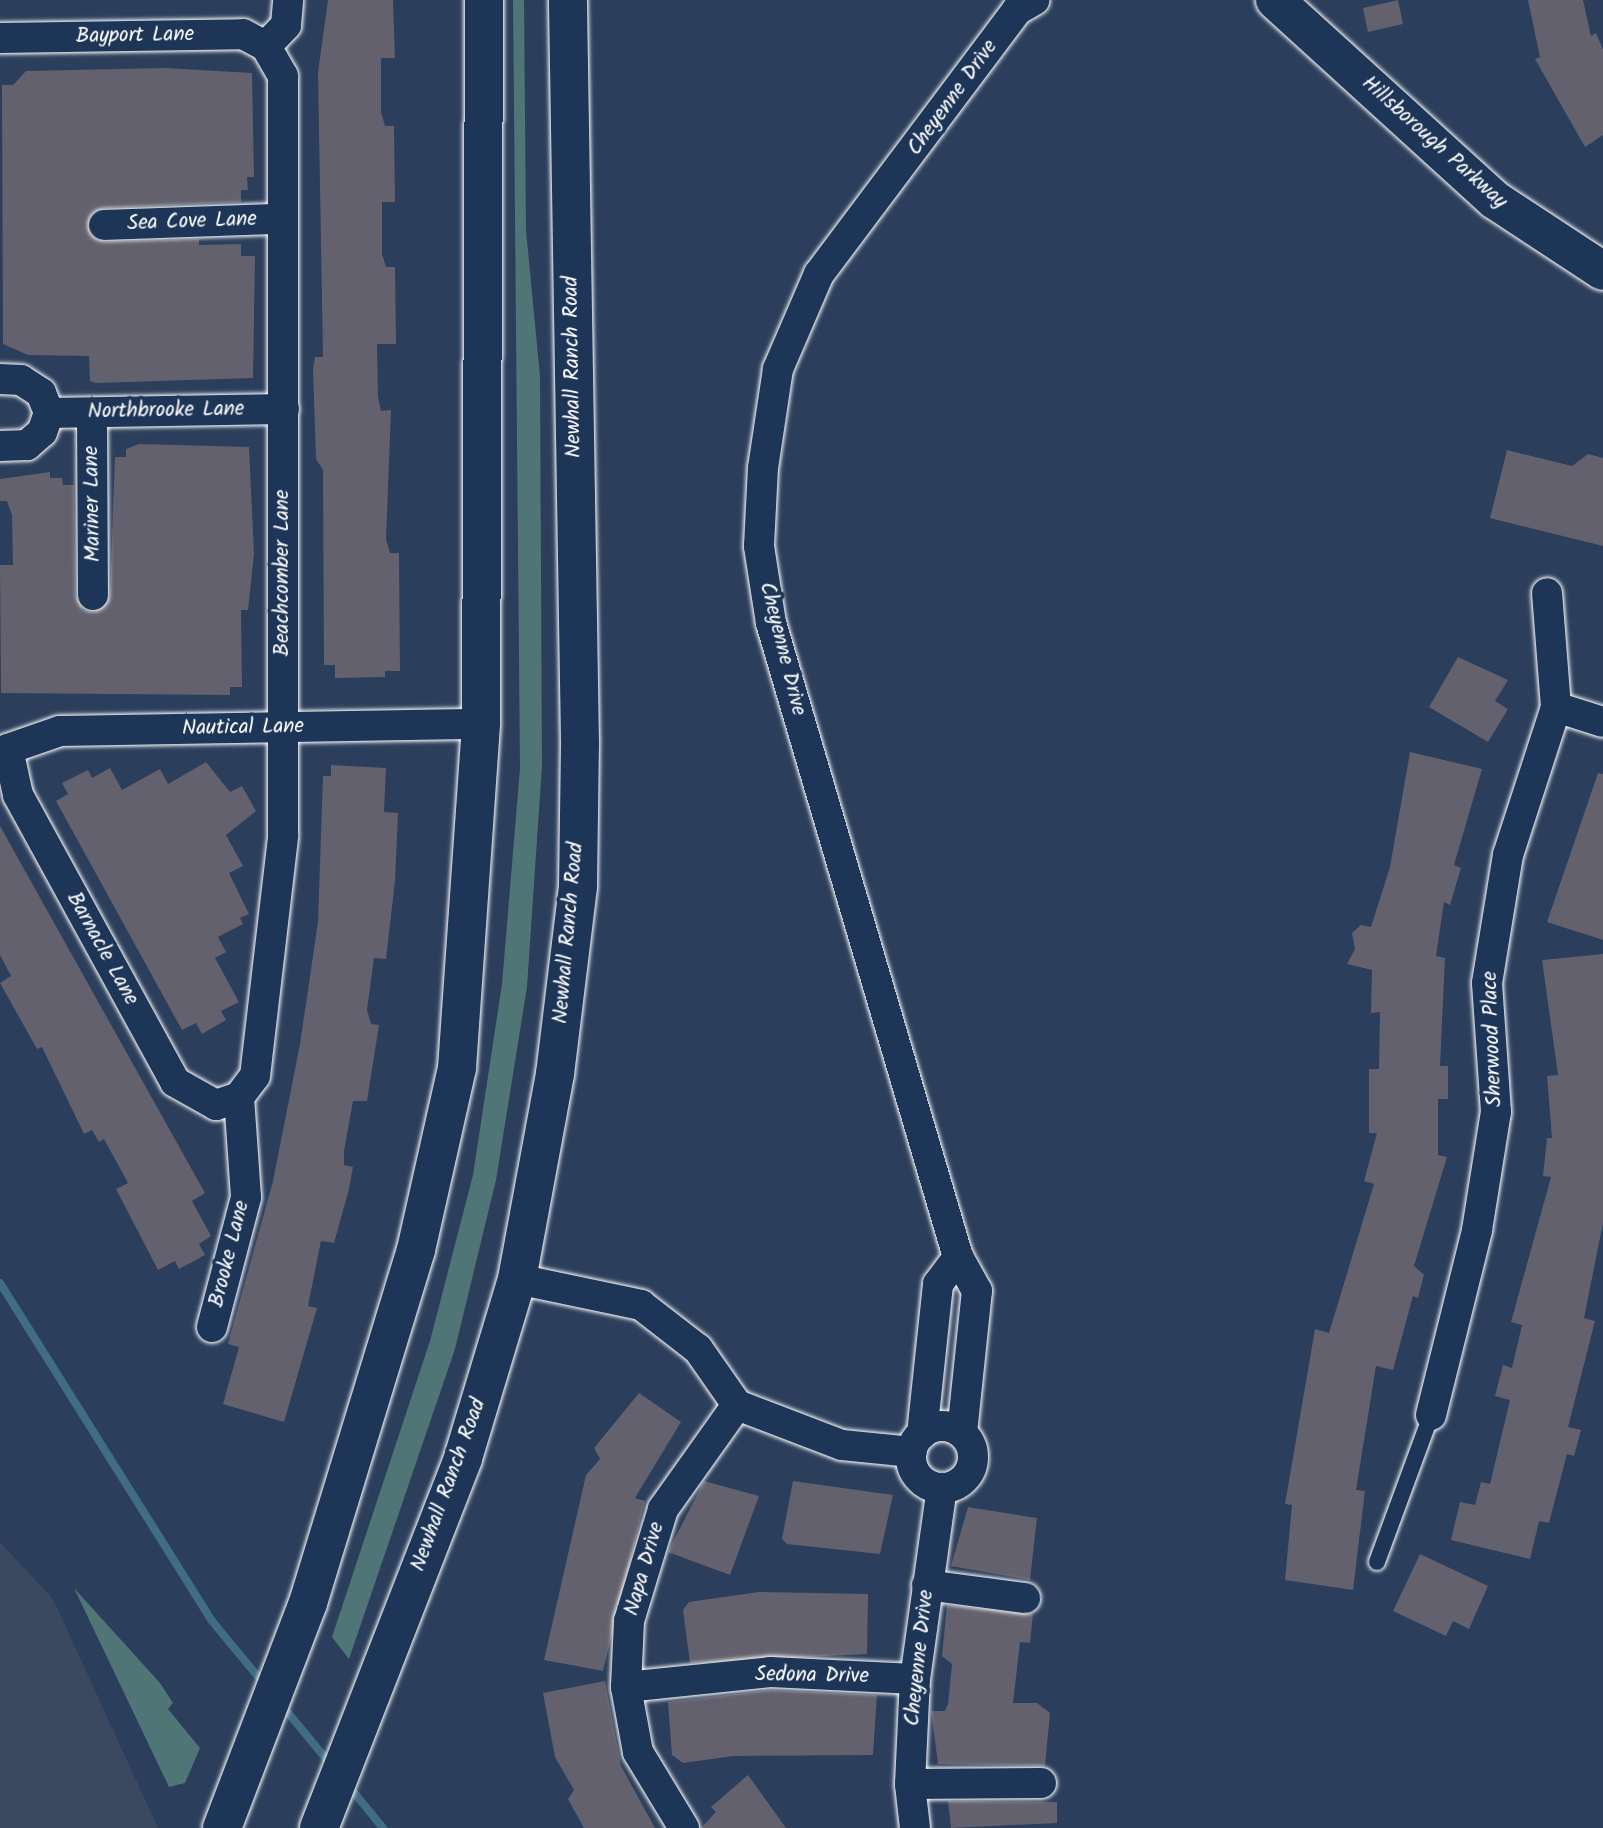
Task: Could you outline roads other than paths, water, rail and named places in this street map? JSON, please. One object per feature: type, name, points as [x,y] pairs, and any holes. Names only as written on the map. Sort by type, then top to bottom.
[{"type":"main road","points":[[228,1811],[308,1603],[416,1250],[457,1068],[481,724],[484,0]]},
{"type":"main road","name":"Newhall Ranch Road","points":[[319,1828],[370,1691],[463,1458],[517,1279],[555,1073],[578,886],[568,0]]},
{"type":"main road","name":"Hillsborough Parkway","points":[[1275,0],[1495,200],[1603,271]]},
{"type":"street","points":[[266,46],[286,25],[288,0]]},
{"type":"street","name":"Cheyenne Drive","points":[[962,1433],[977,1291],[958,1257],[771,623],[759,546],[762,468],[778,369],[819,274],[1022,3]]},
{"type":"street","name":"Bayport Lane","points":[[0,38],[243,34],[266,46]]},
{"type":"street","name":"Beachcomber Lane","points":[[240,1097],[255,1076],[273,949],[283,727],[284,409],[280,219],[283,76],[266,46]]},
{"type":"street","name":"Sea Cove Lane","points":[[104,225],[280,219]]},
{"type":"street","points":[[0,379],[21,380],[41,393],[49,413],[42,432],[27,445],[0,446]]},
{"type":"street","name":"Northbrooke Lane","points":[[49,413],[284,409]]},
{"type":"street","name":"Mariner Lane","points":[[92,413],[93,595]]},
{"type":"street","name":"Sherwood Place","points":[[1431,1415],[1477,1230],[1496,1112],[1487,983],[1508,855],[1556,707],[1547,593]]},
{"type":"street","points":[[1556,707],[1603,722]]},
{"type":"street","name":"Nautical Lane","points":[[4,746],[60,731],[481,724]]},
{"type":"street","name":"Barnacle Lane","points":[[4,746],[18,795],[175,1082],[216,1105],[240,1097]]},
{"type":"street","name":"Brooke Lane","points":[[212,1327],[246,1197],[240,1097]]},
{"type":"street","points":[[517,1279],[641,1305],[698,1349],[737,1405],[842,1445],[917,1443],[942,1426],[962,1433],[972,1449],[971,1467],[960,1482],[942,1488],[916,1473],[917,1443],[938,1284],[958,1257]]},
{"type":"street","name":"Napa Drive","points":[[684,1828],[638,1752],[626,1687],[629,1620],[663,1509],[737,1405]]},
{"type":"street","name":"Cheyenne Drive","points":[[915,1828],[910,1784],[915,1679],[942,1488]]},
{"type":"street","points":[[927,1585],[1025,1598]]},
{"type":"street","name":"Sedona Drive","points":[[626,1687],[770,1672],[915,1679]]},
{"type":"street","points":[[910,1784],[1041,1783]]},
{"type":"lane","name":"Sherwood Place","points":[[1377,1562],[1431,1415]]},
{"type":"waterway","points":[[0,1283],[212,1621],[265,1685]]},
{"type":"waterway","points":[[280,1703],[332,1766]]},
{"type":"waterway","points":[[347,1784],[383,1828]]}]
